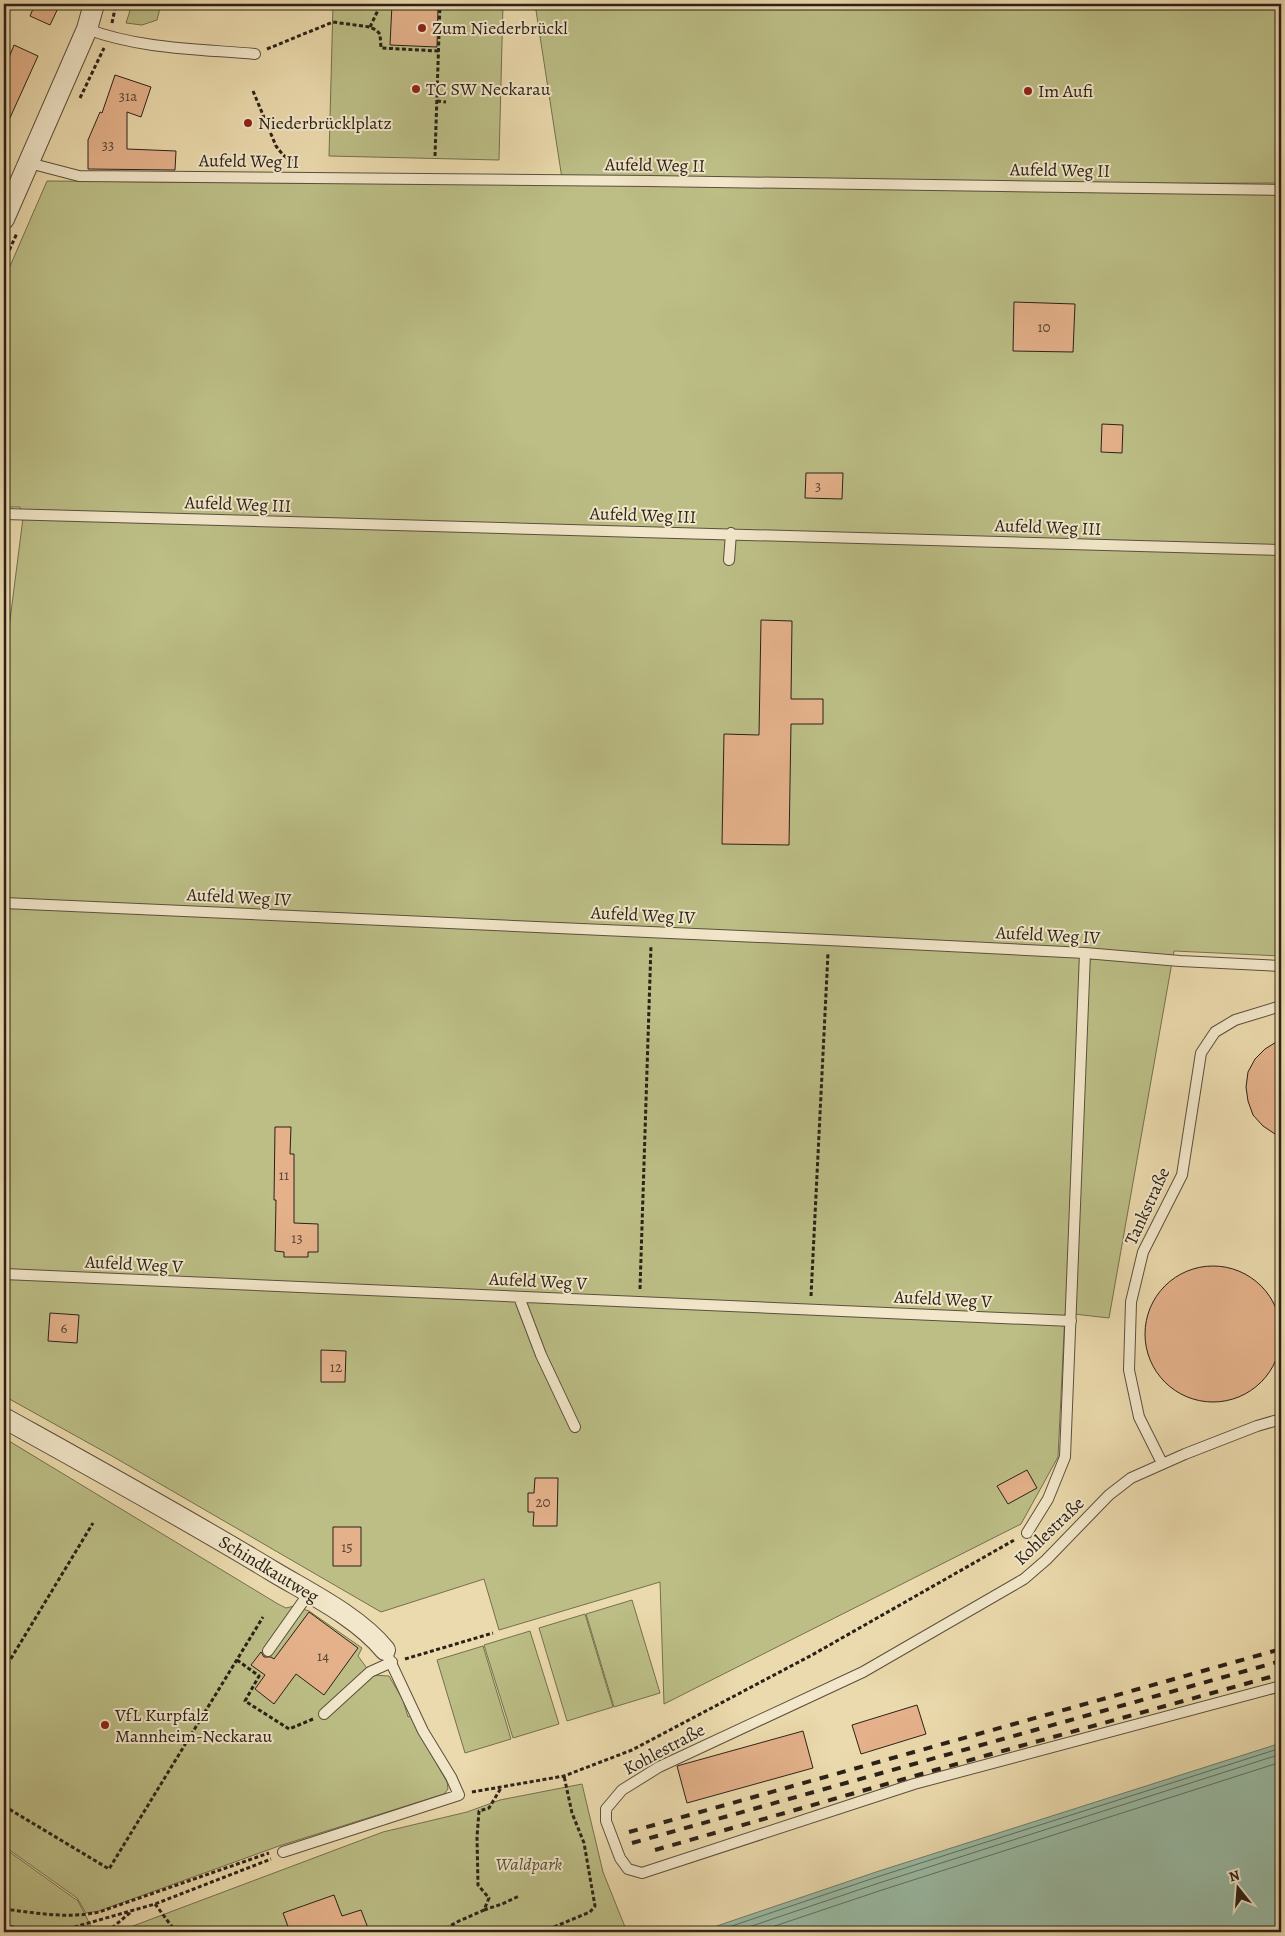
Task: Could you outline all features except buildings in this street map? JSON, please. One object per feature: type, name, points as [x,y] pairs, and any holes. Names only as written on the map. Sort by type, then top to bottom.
[{"type":"street","points":[[4,219],[86,29],[94,4]]},
{"type":"street","name":"Schindkautweg","points":[[4,1418],[230,1545],[309,1593],[363,1627],[389,1656]]},
{"type":"lane","points":[[86,29],[109,37],[149,45],[255,54]]},
{"type":"lane","name":"Aufeld Weg II","points":[[29,163],[79,176],[1281,190]]},
{"type":"lane","name":"Aufeld Weg III","points":[[4,514],[1281,550]]},
{"type":"lane","points":[[729,560],[731,534]]},
{"type":"lane","name":"Aufeld Weg IV","points":[[4,903],[828,940],[1085,953],[1180,961],[1281,966]]},
{"type":"lane","points":[[1027,1533],[1048,1499],[1065,1458],[1072,1321],[1085,953]]},
{"type":"lane","name":"Tankstraße","points":[[1162,1463],[1139,1417],[1129,1370],[1131,1302],[1143,1252],[1182,1175],[1200,1053],[1215,1032],[1235,1020],[1281,1006]]},
{"type":"lane","name":"Aufeld Weg V","points":[[4,1274],[1072,1321]]},
{"type":"lane","points":[[520,1297],[541,1355],[575,1427]]},
{"type":"lane","name":"Kohlestraße","points":[[1281,1419],[1257,1426],[1162,1463],[1131,1478],[1109,1495],[1046,1560],[1024,1579],[863,1672],[659,1767],[622,1790],[606,1809],[606,1821],[620,1858],[628,1869],[642,1873],[914,1784],[1281,1686]]},
{"type":"lane","points":[[268,1651],[309,1593]]},
{"type":"lane","points":[[324,1714],[389,1656]]},
{"type":"lane","name":"Schindkautweg","points":[[389,1656],[424,1730],[459,1795]]},
{"type":"lane","points":[[282,1852],[459,1795]]},
{"type":"path","points":[[370,27],[379,8],[386,4]]},
{"type":"path","points":[[421,4],[440,4],[435,156]]},
{"type":"path","points":[[255,54],[333,22],[370,27],[380,34],[382,48],[439,51]]},
{"type":"path","points":[[253,91],[276,146],[284,155],[301,167],[309,178]]},
{"type":"path","points":[[437,101],[446,102]]},
{"type":"path","points":[[639,1302],[651,932]]},
{"type":"path","points":[[810,1310],[828,940]]},
{"type":"path","points":[[4,1670],[93,1523]]},
{"type":"path","points":[[459,1795],[564,1776],[640,1746],[812,1655],[1027,1533]]},
{"type":"path","points":[[4,1806],[110,1870],[263,1616]]},
{"type":"path","points":[[389,1656],[493,1633]]},
{"type":"path","points":[[4,1657],[10,1660]]},
{"type":"path","points":[[237,1660],[259,1676],[245,1701],[289,1729],[324,1714]]},
{"type":"path","points":[[542,1932],[590,1912],[595,1906],[584,1843],[572,1813],[564,1776]]},
{"type":"path","points":[[484,1910],[489,1898],[478,1885],[477,1837],[479,1811],[490,1808],[501,1788]]},
{"type":"path","points":[[4,1926],[32,1931],[57,1932],[155,1904],[268,1861],[282,1852]]},
{"type":"path","points":[[4,1909],[67,1916],[85,1915],[99,1912],[266,1853],[282,1852]]},
{"type":"path","points":[[440,1932],[484,1910],[519,1896]]},
{"type":"path","points":[[155,1904],[176,1932]]},
{"type":"path","points":[[108,1932],[133,1910]]},
{"type":"green space","points":[[132,4],[161,4],[157,20],[142,25],[126,23]]},
{"type":"green space","name":"TC SW Neckarau","points":[[333,4],[503,4],[499,160],[329,156]]},
{"type":"green space","points":[[535,4],[1281,4],[1281,183],[613,185],[1281,194],[1281,956],[1174,951],[1109,1318],[1065,1313],[1058,1457],[1021,1524],[664,1704],[660,1582],[499,1630],[484,1579],[381,1612],[112,1456],[4,1396],[4,667],[23,518],[20,507],[4,507],[4,280],[47,181],[563,185]]},
{"type":"green space","name":"VfL Kurpfalz Mannheim-Neckarau","points":[[4,1438],[278,1604],[286,1608],[294,1606],[309,1611],[362,1648],[358,1656],[372,1675],[389,1676],[403,1700],[408,1717],[410,1716],[447,1782],[448,1789],[444,1794],[279,1846],[99,1911],[86,1913],[77,1898],[4,1846]]},
{"type":"green space","points":[[632,1600],[660,1693],[614,1707],[586,1614]]},
{"type":"green space","points":[[585,1614],[613,1707],[567,1721],[539,1628]]},
{"type":"green space","points":[[530,1631],[559,1724],[513,1738],[484,1645]]},
{"type":"green space","points":[[483,1646],[511,1739],[465,1753],[437,1660]]},
{"type":"green space","name":"Waldpark","points":[[582,1784],[603,1872],[627,1932],[117,1932],[383,1832],[467,1812],[500,1800]]},
{"type":"green space","points":[[4,1848],[78,1901],[94,1932],[4,1932]]},
{"type":"water","points":[[1281,1743],[1281,1932],[699,1932],[876,1872]]},
{"type":"railway","points":[[629,1832],[1281,1649]]},
{"type":"railway","points":[[632,1843],[1281,1661]]},
{"type":"railway","points":[[655,1850],[1281,1674]]},
{"type":"place","name":"Zum Niederbrückl","points":[[422,28]]},
{"type":"place","name":"TC SW Neckarau","points":[[416,89]]},
{"type":"place","name":"Im Aufi","points":[[1028,91]]},
{"type":"place","name":"Niederbrücklplatz","points":[[248,123]]},
{"type":"place","name":"VfL Kurpfalz Mannheim-Neckarau","points":[[105,1725]]}]
